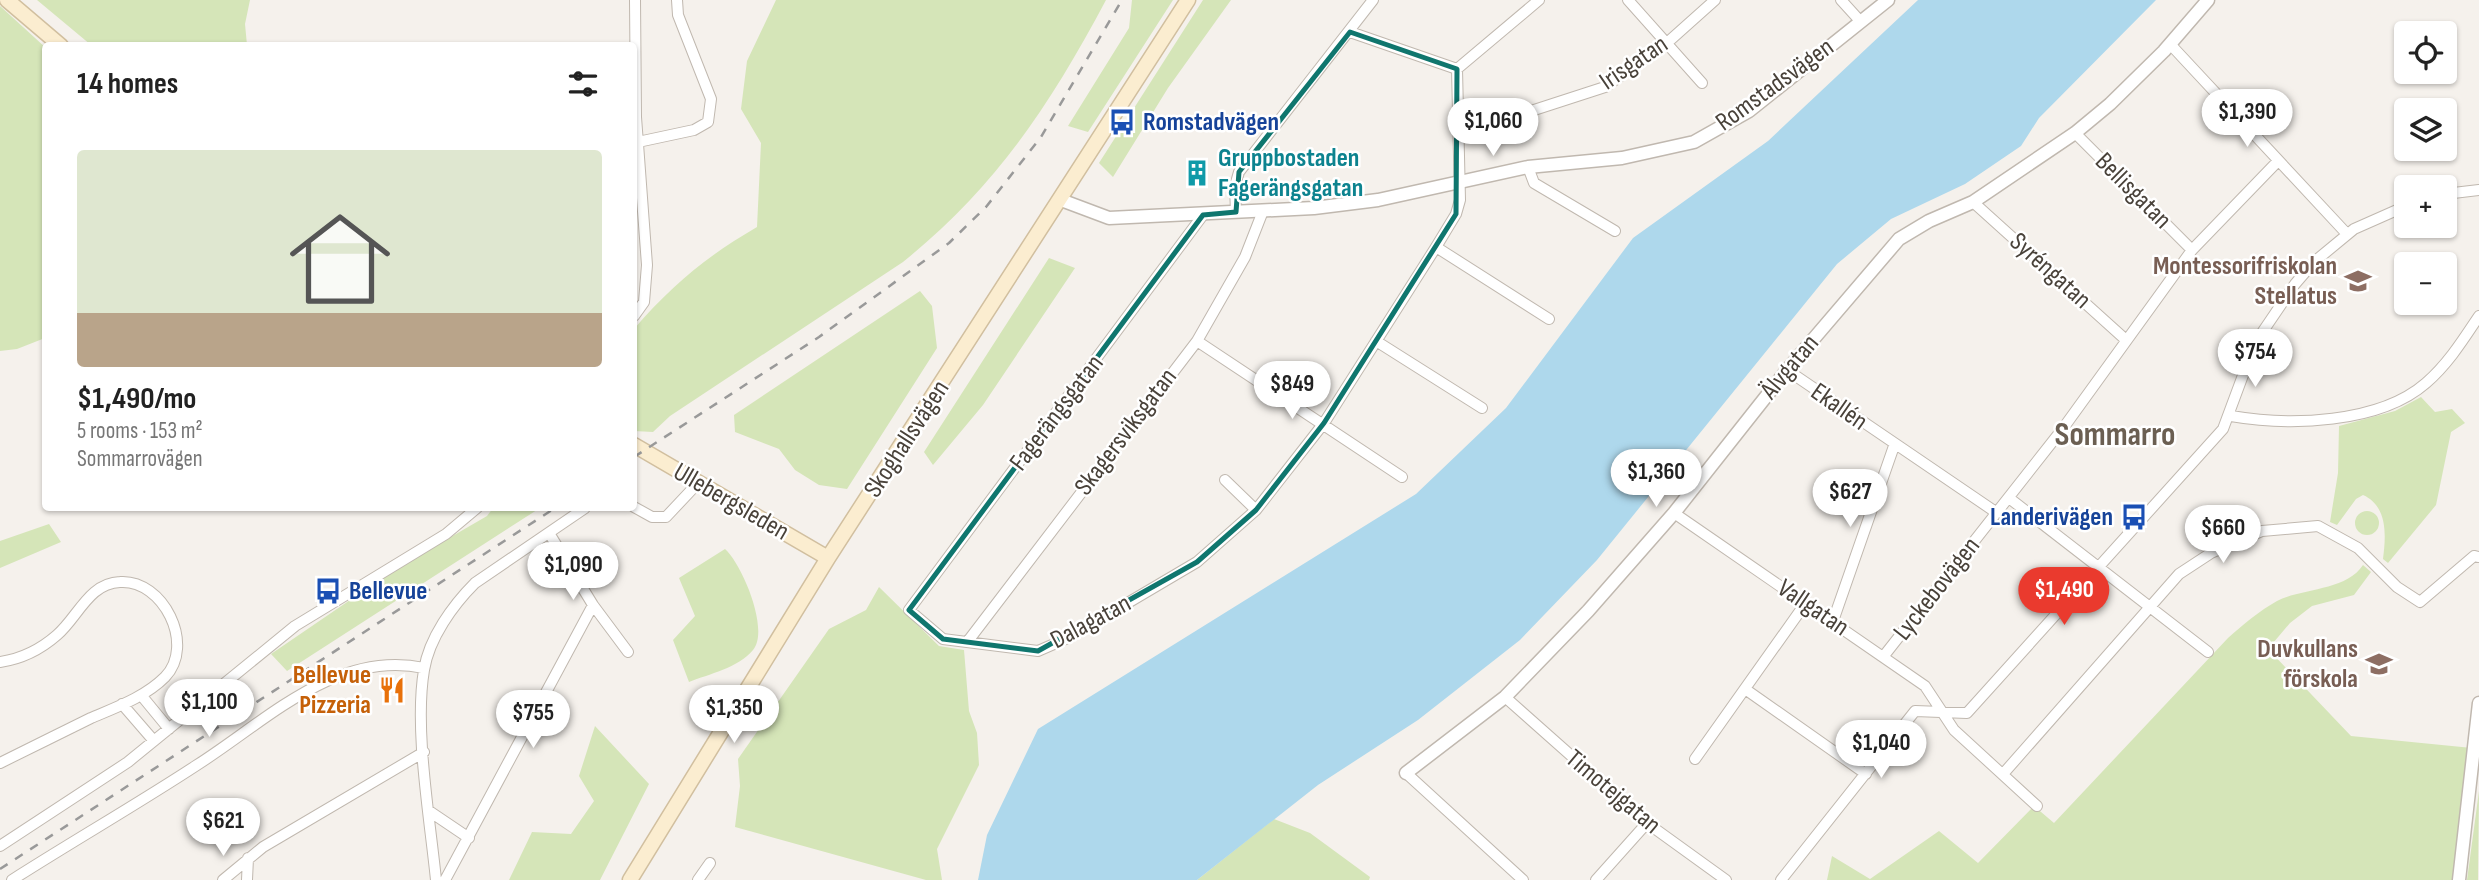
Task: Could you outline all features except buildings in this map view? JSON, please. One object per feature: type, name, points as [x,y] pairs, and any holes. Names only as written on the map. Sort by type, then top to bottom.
[{"type":"main road","points":[[7,0],[56,42]]},
{"type":"main road","name":"Skoghallsvägen","points":[[630,880],[828,558],[1188,0]]},
{"type":"main road","name":"Ullebergsleden","points":[[637,447],[828,558]]},
{"type":"street","points":[[635,0],[636,42]]},
{"type":"street","points":[[638,142],[694,130],[708,122],[711,99],[678,15],[677,0]]},
{"type":"street","points":[[1236,212],[1235,186],[1240,172],[1373,0]]},
{"type":"street","points":[[1350,32],[1457,69],[1539,0]]},
{"type":"street","points":[[1628,0],[1702,83]]},
{"type":"street","name":"Irisgatan","points":[[1458,113],[1531,111],[1605,87],[1668,42],[1715,0]]},
{"type":"street","points":[[1841,0],[1861,22]]},
{"type":"street","name":"Romstadsvägen","points":[[1061,200],[1110,218],[1263,211],[1378,200],[1528,167],[1622,158],[1694,142],[1749,111],[1888,0]]},
{"type":"street","name":"Älvgatan","points":[[1406,773],[1505,697],[1588,611],[1674,513],[1787,370],[1899,239],[1930,221],[1973,202],[2075,133],[2110,104],[2170,44],[2208,0]]},
{"type":"street","points":[[2170,44],[2347,234]]},
{"type":"street","name":"Dalagatan","points":[[909,610],[943,639],[1038,651],[1070,637],[1198,562],[1256,510],[1324,423],[1456,214],[1460,200],[1457,69]]},
{"type":"street","points":[[637,95],[646,288],[644,302],[637,312]]},
{"type":"street","name":"Bellisgatan","points":[[2075,133],[2192,250]]},
{"type":"street","name":"Lyckebovägen","points":[[1883,657],[2010,498],[2192,250],[2278,161]]},
{"type":"street","points":[[1528,167],[1534,183],[1615,231]]},
{"type":"street","points":[[2457,193],[2479,190]]},
{"type":"street","name":"Syréngatan","points":[[1973,202],[2126,340]]},
{"type":"street","name":"Skagersviksgatan","points":[[968,641],[1197,341],[1245,257],[1263,211]]},
{"type":"street","points":[[1782,880],[1915,711],[1967,713],[2223,429],[2231,416],[2255,343],[2273,313],[2314,262],[2347,234],[2394,212]]},
{"type":"street","name":"Fagerängsgatan","points":[[909,610],[1203,215]]},
{"type":"street","points":[[1436,247],[1549,319]]},
{"type":"street","points":[[2231,416],[2304,423],[2373,409],[2408,396],[2449,360],[2479,316]]},
{"type":"street","points":[[1197,341],[1402,477]]},
{"type":"street","points":[[1376,341],[1482,408]]},
{"type":"street","name":"Ekallén","points":[[1787,370],[1894,446],[1997,513]]},
{"type":"street","points":[[1833,621],[1894,446]]},
{"type":"street","points":[[1225,481],[1256,510]]},
{"type":"street","points":[[637,509],[652,517],[666,517],[698,483]]},
{"type":"street","points":[[2010,498],[2208,652]]},
{"type":"street","points":[[0,846],[109,776],[295,626],[446,534],[473,511]]},
{"type":"street","points":[[436,880],[421,710],[424,668],[445,620],[462,596],[490,571],[581,511]]},
{"type":"street","name":"Vallgatan","points":[[1674,513],[1925,686],[1954,730],[2037,806]]},
{"type":"street","points":[[2003,774],[2148,606],[2179,574],[2211,553],[2262,531],[2318,526],[2358,548],[2397,587],[2420,602],[2474,556],[2479,557]]},
{"type":"street","points":[[549,533],[593,605],[628,652]]},
{"type":"street","points":[[0,662],[26,655],[59,634],[96,590],[109,583],[130,582],[141,586],[165,608],[177,631],[177,652],[169,673],[141,695],[0,763]]},
{"type":"street","points":[[1695,759],[1805,604]]},
{"type":"street","points":[[445,880],[593,605]]},
{"type":"street","points":[[12,880],[198,765],[301,694],[345,674],[374,666],[392,664],[424,668]]},
{"type":"street","points":[[1745,689],[1866,774]]},
{"type":"street","points":[[141,695],[169,729]]},
{"type":"street","name":"Timotejgatan","points":[[1505,697],[1647,823],[1726,880]]},
{"type":"street","points":[[2459,880],[2479,702]]},
{"type":"street","points":[[122,704],[154,741]]},
{"type":"street","points":[[223,880],[248,858],[424,751]]},
{"type":"street","points":[[1406,773],[1522,880]]},
{"type":"street","points":[[429,811],[469,838]]},
{"type":"street","points":[[1596,880],[1647,823]]},
{"type":"street","points":[[247,880],[248,858]]},
{"type":"street","points":[[698,880],[710,863]]},
{"type":"highlighted area","points":[[1350,32],[1457,69],[1456,214],[1324,423],[1256,510],[1197,562],[1038,651],[943,639],[909,610],[1203,215],[1236,212],[1239,172]]},
{"type":"green space","points":[[37,0],[250,0],[245,24],[247,42],[87,42]]},
{"type":"green space","points":[[776,0],[1106,0],[1042,109],[993,174],[936,234],[903,262],[670,416],[653,432],[637,431],[637,326],[691,272],[757,227],[761,143],[741,109],[747,61]]},
{"type":"green space","points":[[1132,0],[1173,0],[1088,132],[1068,126],[1129,28]]},
{"type":"green space","points":[[1203,0],[1231,0],[1168,88],[1113,177],[1099,163]]},
{"type":"green space","points":[[0,6],[42,44],[42,339],[17,349],[0,351]]},
{"type":"green space","points":[[1049,258],[1075,268],[983,405],[933,465],[924,452]]},
{"type":"green space","points":[[920,291],[932,306],[937,348],[847,489],[819,485],[795,470],[779,449],[735,432],[734,415]]},
{"type":"green space","points":[[2421,397],[2435,412],[2452,409],[2465,423],[2451,432],[2436,505],[2388,563],[2383,559],[2384,522],[2377,506],[2371,500],[2363,495],[2356,499],[2337,525],[2330,522],[2338,473],[2339,426],[2395,411]]},
{"type":"green space","points":[[491,511],[535,511],[287,671],[271,654],[394,570],[487,516]]},
{"type":"green space","points":[[2367,511],[2378,518],[2379,523],[2372,534],[2367,535],[2356,528],[2355,523],[2362,512]]},
{"type":"green space","points":[[49,524],[61,542],[0,568],[0,541]]},
{"type":"green space","points":[[725,549],[739,568],[752,598],[758,628],[757,641],[753,650],[739,661],[723,670],[689,682],[673,640],[695,616],[679,578]]},
{"type":"green space","points":[[2363,565],[2371,572],[2354,595],[2312,606],[2290,623],[2268,649],[2351,736],[2472,748],[2453,880],[1827,880],[1832,856],[1870,879],[1939,831],[1978,863],[2034,806],[2054,823],[2228,638],[2277,601],[2346,580]]},
{"type":"green space","points":[[879,587],[939,646],[964,650],[969,711],[977,733],[979,765],[937,849],[942,880],[926,880],[735,827],[740,786],[738,759],[829,629],[866,610]]},
{"type":"green space","points":[[595,726],[649,784],[600,880],[509,880],[532,832],[571,834],[594,801],[579,776]]},
{"type":"green space","points":[[2479,791],[2478,880],[2467,880]]},
{"type":"green space","points":[[1274,819],[1310,833],[1370,877],[1369,880],[1197,880]]},
{"type":"water","points":[[1918,0],[2156,0],[2039,118],[2021,146],[1965,184],[1891,219],[1837,264],[1597,560],[1520,640],[1418,720],[1318,785],[1197,880],[978,880],[987,835],[1038,729],[1416,494],[1506,408],[1633,238],[1768,141]]},
{"type":"railway","points":[[637,455],[819,337],[949,243],[986,207],[1041,137],[1122,0]]},
{"type":"railway","points":[[0,869],[550,511]]},
{"type":"place","name":"Romstadvägen","points":[[1122,122]]},
{"type":"place","name":"Gruppbostaden Fagerängsgatan","points":[[1197,173]]},
{"type":"place","name":"Montessorifriskolan Stellatus","points":[[2358,281]]},
{"type":"place","name":"Landerivägen","points":[[2134,517]]},
{"type":"place","name":"Bellevue","points":[[328,591]]},
{"type":"place","name":"Duvkullans förskola","points":[[2379,664]]},
{"type":"place","name":"Bellevue Pizzeria","points":[[392,690]]},
{"type":"district","name":"Sommarro","points":[[2115,435]]}]
